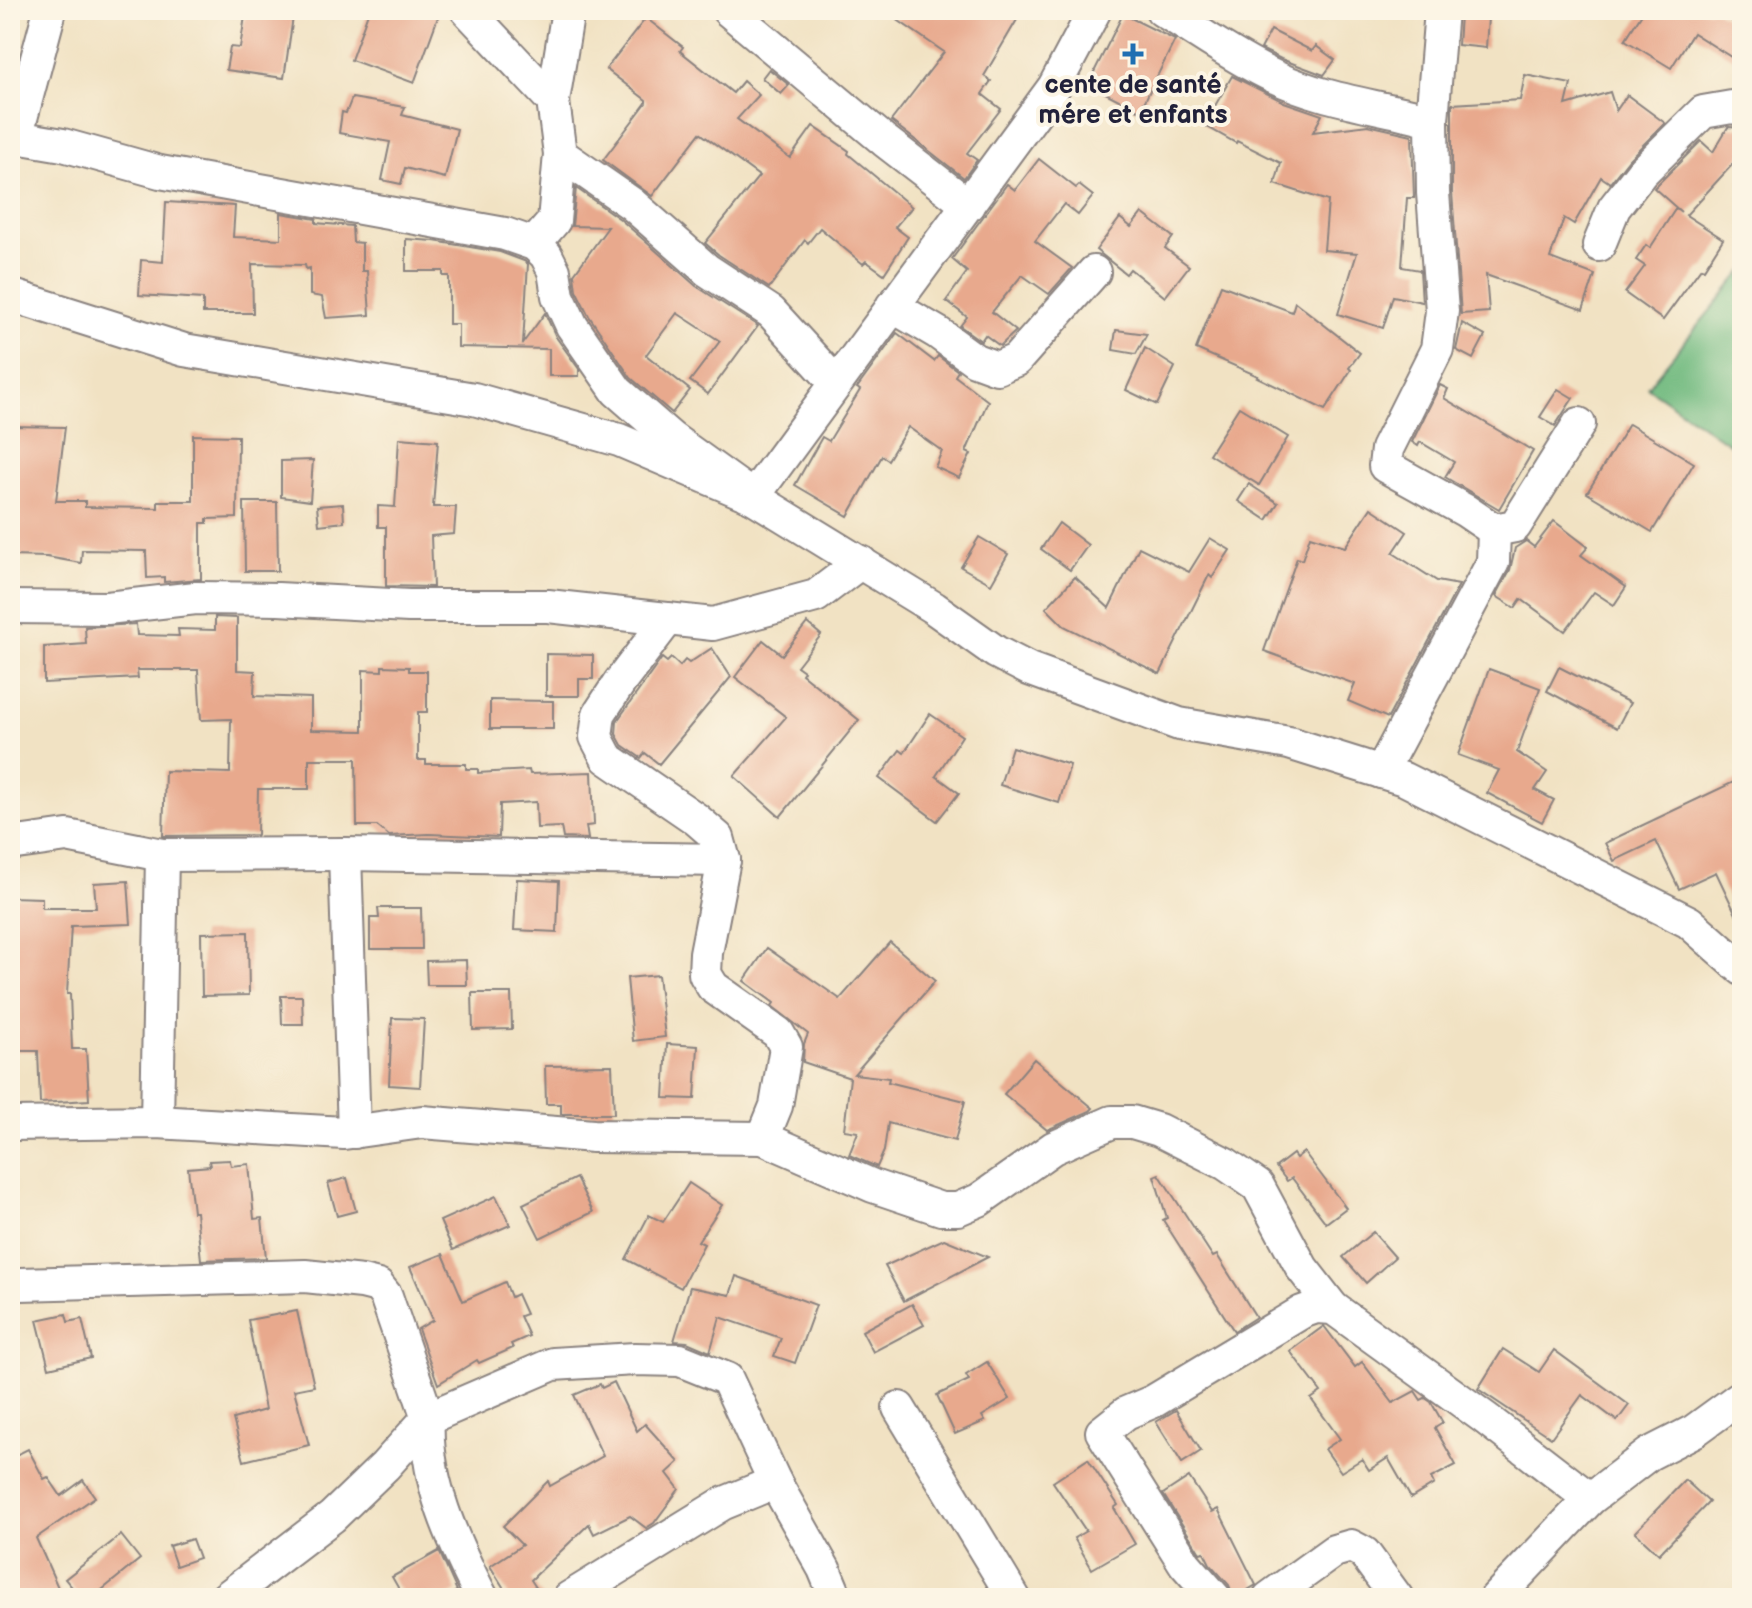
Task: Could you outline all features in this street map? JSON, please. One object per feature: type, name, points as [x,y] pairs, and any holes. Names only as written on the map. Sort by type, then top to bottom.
[{"type":"street","points":[[50,10],[13,136],[63,145],[160,172],[505,234],[534,244],[546,255],[554,271],[558,296],[572,326],[617,391],[671,438],[753,497],[934,608],[996,652],[1029,669],[1179,724],[1289,743],[1404,779],[1689,922],[1742,969]]},
{"type":"street","points":[[467,10],[553,101]]},
{"type":"street","points":[[534,244],[554,221],[560,154],[553,101],[568,10]]},
{"type":"street","points":[[728,10],[885,141],[968,205]]},
{"type":"street","points":[[753,497],[1054,87],[1094,10]]},
{"type":"street","points":[[1162,10],[1272,76],[1321,95],[1432,120]]},
{"type":"street","points":[[1441,10],[1432,120],[1433,193],[1442,311],[1437,349],[1387,449],[1385,466],[1494,530],[1515,526],[1579,424]]},
{"type":"street","points":[[1599,245],[1614,208],[1703,112],[1732,107],[1742,109]]},
{"type":"street","points":[[560,154],[632,204],[707,270],[771,312],[835,382]]},
{"type":"street","points":[[892,306],[938,333],[975,360],[997,368],[1016,360],[1094,272]]},
{"type":"street","points":[[10,295],[184,350],[474,399],[619,440],[753,497]]},
{"type":"street","points":[[1381,772],[1493,562],[1494,530]]},
{"type":"street","points":[[10,607],[107,608],[196,598],[278,599],[409,606],[548,606],[713,624],[816,596],[861,562]]},
{"type":"street","points":[[668,619],[599,714],[596,737],[607,758],[696,819],[718,838],[724,860],[706,953],[705,974],[713,987],[778,1033],[786,1047],[776,1106],[763,1138]]},
{"type":"street","points":[[10,844],[67,836],[162,855],[345,854],[724,860]]},
{"type":"street","points":[[345,854],[354,1132]]},
{"type":"street","points":[[157,1122],[162,855]]},
{"type":"street","points":[[10,1124],[157,1122],[354,1132],[422,1122],[593,1136],[763,1138],[873,1186],[941,1209],[958,1209],[979,1200],[1053,1148],[1112,1122],[1132,1122],[1159,1130],[1226,1164],[1258,1186],[1296,1257],[1333,1308],[1590,1499]]},
{"type":"street","points":[[20,1284],[305,1276],[378,1286],[386,1296],[428,1418],[426,1445],[436,1489],[462,1559],[482,1598]]},
{"type":"street","points":[[1215,1598],[1185,1564],[1102,1432],[1126,1413],[1154,1401],[1302,1312],[1316,1307],[1333,1308]]},
{"type":"street","points":[[226,1598],[332,1517],[385,1466],[428,1418],[553,1364],[635,1359],[680,1360],[727,1379],[775,1482],[824,1569],[836,1598]]},
{"type":"street","points":[[1496,1598],[1590,1499],[1649,1454],[1694,1431],[1742,1396]]},
{"type":"street","points":[[899,1408],[1014,1598]]},
{"type":"street","points":[[569,1598],[722,1504],[775,1482]]},
{"type":"street","points":[[1269,1598],[1334,1551],[1351,1546],[1364,1553],[1397,1598]]},
{"type":"green space","points":[[1742,272],[1742,453],[1647,387]]},
{"type":"building","points":[[246,10],[293,17],[284,78],[226,70],[230,47],[240,48]]},
{"type":"building","points":[[369,10],[419,10],[438,17],[414,83],[351,60]]},
{"type":"building","points":[[883,10],[1004,10],[1018,18],[984,76],[991,81],[982,94],[1001,109],[967,153],[977,160],[964,178],[891,121],[944,52]]},
{"type":"building","points":[[1644,10],[1714,10],[1742,27],[1742,64],[1693,33],[1671,68],[1625,40]]},
{"type":"building","points":[[1123,14],[1175,40],[1140,111],[1088,84]]},
{"type":"building","points":[[1460,15],[1488,17],[1486,48],[1458,45]]},
{"type":"building","points":[[646,18],[683,47],[680,51],[733,93],[743,81],[759,95],[737,119],[790,158],[813,126],[849,151],[848,154],[912,207],[895,227],[908,237],[884,274],[866,261],[863,264],[820,228],[808,243],[805,240],[769,288],[719,255],[705,243],[759,176],[700,133],[652,196],[603,160],[646,103],[606,69]]},
{"type":"building","points":[[1271,30],[1312,51],[1316,46],[1335,60],[1324,75],[1281,59],[1261,49]]},
{"type":"building","points":[[769,69],[789,85],[781,94],[762,78]]},
{"type":"building","points":[[1525,75],[1571,84],[1566,105],[1610,92],[1616,111],[1627,95],[1665,123],[1610,183],[1601,177],[1574,224],[1564,218],[1550,258],[1595,275],[1583,310],[1486,275],[1489,312],[1461,314],[1452,192],[1452,104],[1520,100]]},
{"type":"building","points":[[1232,76],[1284,102],[1322,115],[1313,132],[1368,125],[1412,135],[1414,198],[1407,198],[1402,267],[1420,270],[1422,302],[1393,296],[1383,328],[1338,314],[1357,253],[1324,250],[1328,201],[1275,184],[1281,163],[1204,125]]},
{"type":"building","points":[[352,98],[405,107],[402,115],[457,129],[445,178],[405,168],[401,184],[382,180],[390,142],[339,133],[342,112],[346,113]]},
{"type":"building","points":[[1728,127],[1742,128],[1742,154],[1686,215],[1723,239],[1704,269],[1701,268],[1663,320],[1625,293],[1645,266],[1636,260],[1646,245],[1650,248],[1676,208],[1681,212],[1654,188],[1701,141],[1713,152]]},
{"type":"building","points":[[1039,159],[1076,188],[1079,185],[1093,196],[1078,215],[1064,204],[1035,241],[1072,268],[1049,294],[1022,275],[992,312],[1016,331],[1000,346],[985,335],[981,341],[960,326],[967,317],[946,301],[967,272],[952,259],[1007,184],[1015,190]]},
{"type":"building","points":[[576,188],[620,219],[696,286],[758,326],[708,394],[690,381],[720,341],[677,313],[646,355],[690,390],[672,413],[631,378],[589,316],[576,290],[574,274],[608,227],[572,226]]},
{"type":"building","points":[[166,202],[235,206],[233,237],[281,239],[281,213],[316,219],[316,223],[352,226],[353,242],[362,243],[362,271],[367,271],[370,315],[326,318],[322,297],[310,295],[310,268],[306,269],[305,265],[252,264],[253,313],[203,313],[203,299],[139,295],[141,260],[163,262]]},
{"type":"building","points":[[1142,213],[1173,237],[1165,248],[1189,266],[1165,297],[1130,269],[1126,274],[1096,250],[1120,218],[1131,227]]},
{"type":"building","points":[[406,239],[500,252],[528,264],[523,343],[545,313],[556,337],[579,369],[579,376],[549,376],[549,349],[458,347],[458,324],[449,324],[449,276],[443,276],[443,271],[406,271]]},
{"type":"building","points":[[1221,285],[1292,312],[1295,302],[1360,353],[1325,410],[1196,349]]},
{"type":"building","points":[[1462,323],[1485,336],[1473,359],[1456,350]]},
{"type":"building","points":[[1116,330],[1147,334],[1136,354],[1113,350]]},
{"type":"building","points":[[897,333],[934,361],[938,356],[958,371],[955,376],[988,401],[966,452],[971,454],[959,478],[935,467],[942,451],[908,427],[888,460],[882,456],[848,516],[795,485],[822,437],[829,441],[860,390],[857,388]]},
{"type":"building","points":[[1145,348],[1175,367],[1157,405],[1126,390]]},
{"type":"building","points":[[1440,385],[1448,389],[1444,398],[1533,451],[1499,509],[1445,477],[1454,462],[1420,442],[1418,446],[1412,442]]},
{"type":"building","points":[[1558,389],[1573,398],[1555,426],[1540,417]]},
{"type":"building","points":[[1239,407],[1288,437],[1259,485],[1209,454]]},
{"type":"building","points":[[1629,424],[1694,463],[1652,532],[1587,493]]},
{"type":"building","points":[[10,426],[65,427],[56,501],[85,501],[85,507],[158,508],[158,501],[193,501],[193,435],[238,436],[237,518],[207,519],[207,523],[201,523],[201,579],[164,582],[164,577],[147,578],[146,551],[82,550],[81,563],[47,557],[10,556]]},
{"type":"building","points":[[399,438],[438,441],[433,507],[456,507],[454,534],[431,536],[433,587],[386,586],[386,527],[378,527],[378,506],[395,507]]},
{"type":"building","points":[[313,460],[310,501],[281,497],[281,461]]},
{"type":"building","points":[[1249,484],[1278,503],[1267,520],[1238,501]]},
{"type":"building","points":[[244,502],[277,502],[278,571],[245,571]]},
{"type":"building","points":[[343,504],[344,522],[319,525],[317,506]]},
{"type":"building","points":[[1371,508],[1407,532],[1393,553],[1437,581],[1459,585],[1388,718],[1348,701],[1355,684],[1264,651],[1297,558],[1302,560],[1310,536],[1345,547]]},
{"type":"building","points":[[1554,521],[1588,547],[1581,555],[1626,587],[1614,605],[1594,592],[1565,631],[1521,599],[1515,608],[1496,596],[1510,570],[1515,548],[1526,541],[1534,547]]},
{"type":"building","points":[[1059,523],[1088,545],[1070,570],[1041,549]]},
{"type":"building","points":[[979,537],[1008,554],[991,584],[961,567]]},
{"type":"building","points":[[1210,538],[1230,550],[1212,578],[1209,575],[1160,674],[1064,626],[1046,608],[1075,577],[1109,608],[1139,547],[1189,572]]},
{"type":"building","points":[[215,617],[237,618],[237,670],[255,671],[254,696],[311,698],[311,730],[363,731],[363,670],[382,671],[382,666],[427,671],[427,712],[418,712],[418,760],[426,760],[426,764],[466,764],[466,769],[478,769],[478,773],[529,770],[530,774],[592,772],[594,825],[586,826],[588,839],[563,838],[561,827],[537,828],[536,802],[500,804],[499,837],[389,836],[377,826],[357,826],[356,759],[309,759],[309,789],[258,789],[257,835],[163,836],[165,771],[230,773],[231,719],[201,720],[198,670],[137,670],[138,678],[44,683],[44,647],[86,644],[85,627],[136,624],[137,635],[179,636],[178,629],[215,630]]},
{"type":"building","points":[[807,623],[821,635],[797,666],[804,671],[802,674],[859,720],[780,817],[734,776],[786,717],[735,677],[763,640],[782,655]]},
{"type":"building","points":[[712,648],[731,677],[659,764],[645,753],[641,758],[622,745],[616,734],[617,721],[662,658],[667,662],[671,658],[680,666],[685,660],[689,663]]},
{"type":"building","points":[[546,654],[593,655],[593,679],[579,679],[579,696],[546,696]]},
{"type":"building","points":[[1559,667],[1630,703],[1617,728],[1547,691]]},
{"type":"building","points":[[1489,669],[1540,688],[1517,752],[1547,772],[1535,790],[1554,800],[1542,822],[1487,793],[1499,770],[1458,755]]},
{"type":"building","points":[[490,700],[553,701],[553,729],[490,729]]},
{"type":"building","points":[[930,714],[962,736],[936,776],[959,793],[937,821],[879,778],[900,750],[904,753]]},
{"type":"building","points":[[1012,747],[1070,765],[1059,803],[1000,785]]},
{"type":"building","points":[[1742,778],[1742,927],[1716,872],[1679,889],[1656,841],[1614,861],[1605,843]]},
{"type":"building","points":[[517,879],[559,881],[557,932],[514,930]]},
{"type":"building","points":[[128,881],[131,924],[71,926],[67,994],[70,994],[72,1049],[86,1049],[89,1100],[40,1103],[38,1051],[10,1051],[10,897],[42,898],[42,908],[96,908],[94,883]]},
{"type":"building","points":[[378,908],[421,908],[422,949],[370,949],[370,918],[379,918]]},
{"type":"building","points":[[248,932],[249,995],[202,996],[201,933]]},
{"type":"building","points":[[890,942],[935,981],[854,1074],[889,1078],[888,1082],[965,1101],[955,1141],[888,1123],[884,1151],[877,1167],[849,1155],[858,1132],[844,1130],[850,1078],[803,1062],[808,1034],[744,981],[767,948],[840,999]]},
{"type":"building","points":[[466,960],[467,985],[427,985],[426,961]]},
{"type":"building","points":[[658,975],[665,1037],[633,1041],[627,978]]},
{"type":"building","points":[[472,993],[511,993],[512,1029],[473,1030]]},
{"type":"building","points":[[281,996],[302,996],[303,1024],[282,1024]]},
{"type":"building","points":[[392,1018],[424,1019],[420,1087],[389,1085]]},
{"type":"building","points":[[667,1044],[698,1046],[695,1099],[664,1098]]},
{"type":"building","points":[[1034,1059],[1093,1108],[1047,1130],[1004,1094]]},
{"type":"building","points":[[612,1065],[614,1114],[561,1114],[561,1104],[546,1104],[545,1066]]},
{"type":"building","points":[[1304,1152],[1346,1208],[1326,1223],[1292,1178],[1287,1181],[1276,1167],[1293,1154],[1296,1158]]},
{"type":"building","points":[[230,1160],[231,1166],[249,1164],[254,1219],[262,1218],[266,1258],[201,1260],[188,1168],[210,1166],[209,1161]]},
{"type":"building","points":[[1159,1174],[1213,1257],[1217,1255],[1256,1317],[1234,1331],[1163,1220],[1167,1218],[1154,1176]]},
{"type":"building","points":[[347,1178],[356,1211],[337,1216],[328,1183]]},
{"type":"building","points":[[576,1178],[593,1212],[540,1238],[523,1204]]},
{"type":"building","points":[[689,1183],[722,1205],[698,1241],[704,1244],[681,1288],[626,1259],[649,1215],[663,1222]]},
{"type":"building","points":[[496,1196],[510,1225],[453,1250],[440,1221]]},
{"type":"building","points":[[1373,1232],[1395,1257],[1366,1283],[1343,1257]]},
{"type":"building","points":[[944,1239],[988,1257],[904,1301],[885,1266]]},
{"type":"building","points":[[443,1254],[463,1301],[505,1282],[511,1297],[517,1294],[526,1314],[520,1316],[529,1336],[511,1344],[513,1348],[479,1363],[477,1360],[438,1384],[418,1329],[433,1320],[410,1267]]},
{"type":"building","points":[[736,1276],[816,1305],[795,1363],[774,1356],[781,1338],[720,1317],[710,1352],[687,1342],[674,1341],[690,1287],[730,1295]]},
{"type":"building","points":[[912,1304],[924,1325],[873,1352],[862,1331]]},
{"type":"building","points":[[297,1311],[314,1386],[294,1390],[309,1445],[244,1461],[233,1419],[265,1410],[248,1320]]},
{"type":"building","points":[[66,1314],[68,1322],[82,1319],[91,1358],[49,1368],[37,1320]]},
{"type":"building","points":[[1324,1326],[1355,1367],[1362,1362],[1393,1403],[1415,1391],[1421,1400],[1425,1398],[1431,1402],[1443,1423],[1435,1428],[1456,1465],[1431,1478],[1434,1484],[1411,1498],[1388,1458],[1369,1470],[1362,1459],[1341,1472],[1325,1449],[1340,1439],[1311,1399],[1321,1392],[1290,1351]]},
{"type":"building","points":[[1503,1349],[1539,1372],[1554,1350],[1629,1405],[1617,1421],[1582,1395],[1551,1438],[1478,1389]]},
{"type":"building","points":[[987,1362],[1010,1399],[982,1416],[985,1421],[955,1434],[937,1395],[969,1380],[966,1375]]},
{"type":"building","points":[[614,1382],[637,1431],[645,1424],[679,1462],[667,1473],[679,1489],[654,1523],[646,1528],[630,1516],[594,1534],[589,1524],[531,1580],[543,1598],[510,1598],[490,1566],[522,1545],[503,1526],[548,1481],[550,1486],[603,1456],[574,1395],[600,1384],[602,1388]]},
{"type":"building","points":[[1176,1410],[1201,1451],[1182,1463],[1156,1422]]},
{"type":"building","points":[[28,1449],[44,1479],[48,1477],[61,1496],[83,1480],[95,1497],[36,1538],[60,1592],[46,1598],[17,1598],[10,1583],[10,1458]]},
{"type":"building","points":[[1088,1459],[1118,1505],[1114,1508],[1135,1544],[1092,1569],[1074,1538],[1086,1531],[1053,1482]]},
{"type":"building","points":[[1189,1477],[1212,1512],[1218,1509],[1256,1585],[1234,1598],[1229,1585],[1210,1564],[1204,1552],[1200,1553],[1163,1494]]},
{"type":"building","points":[[1685,1480],[1709,1502],[1659,1554],[1635,1532]]},
{"type":"building","points":[[121,1535],[140,1559],[92,1598],[81,1598],[65,1579]]},
{"type":"building","points":[[192,1539],[199,1558],[176,1566],[169,1546]]},
{"type":"building","points":[[439,1551],[457,1591],[444,1598],[404,1598],[392,1577]]},
{"type":"place","name":"cente de santé mére et enfants","points":[[1133,54]]}]
